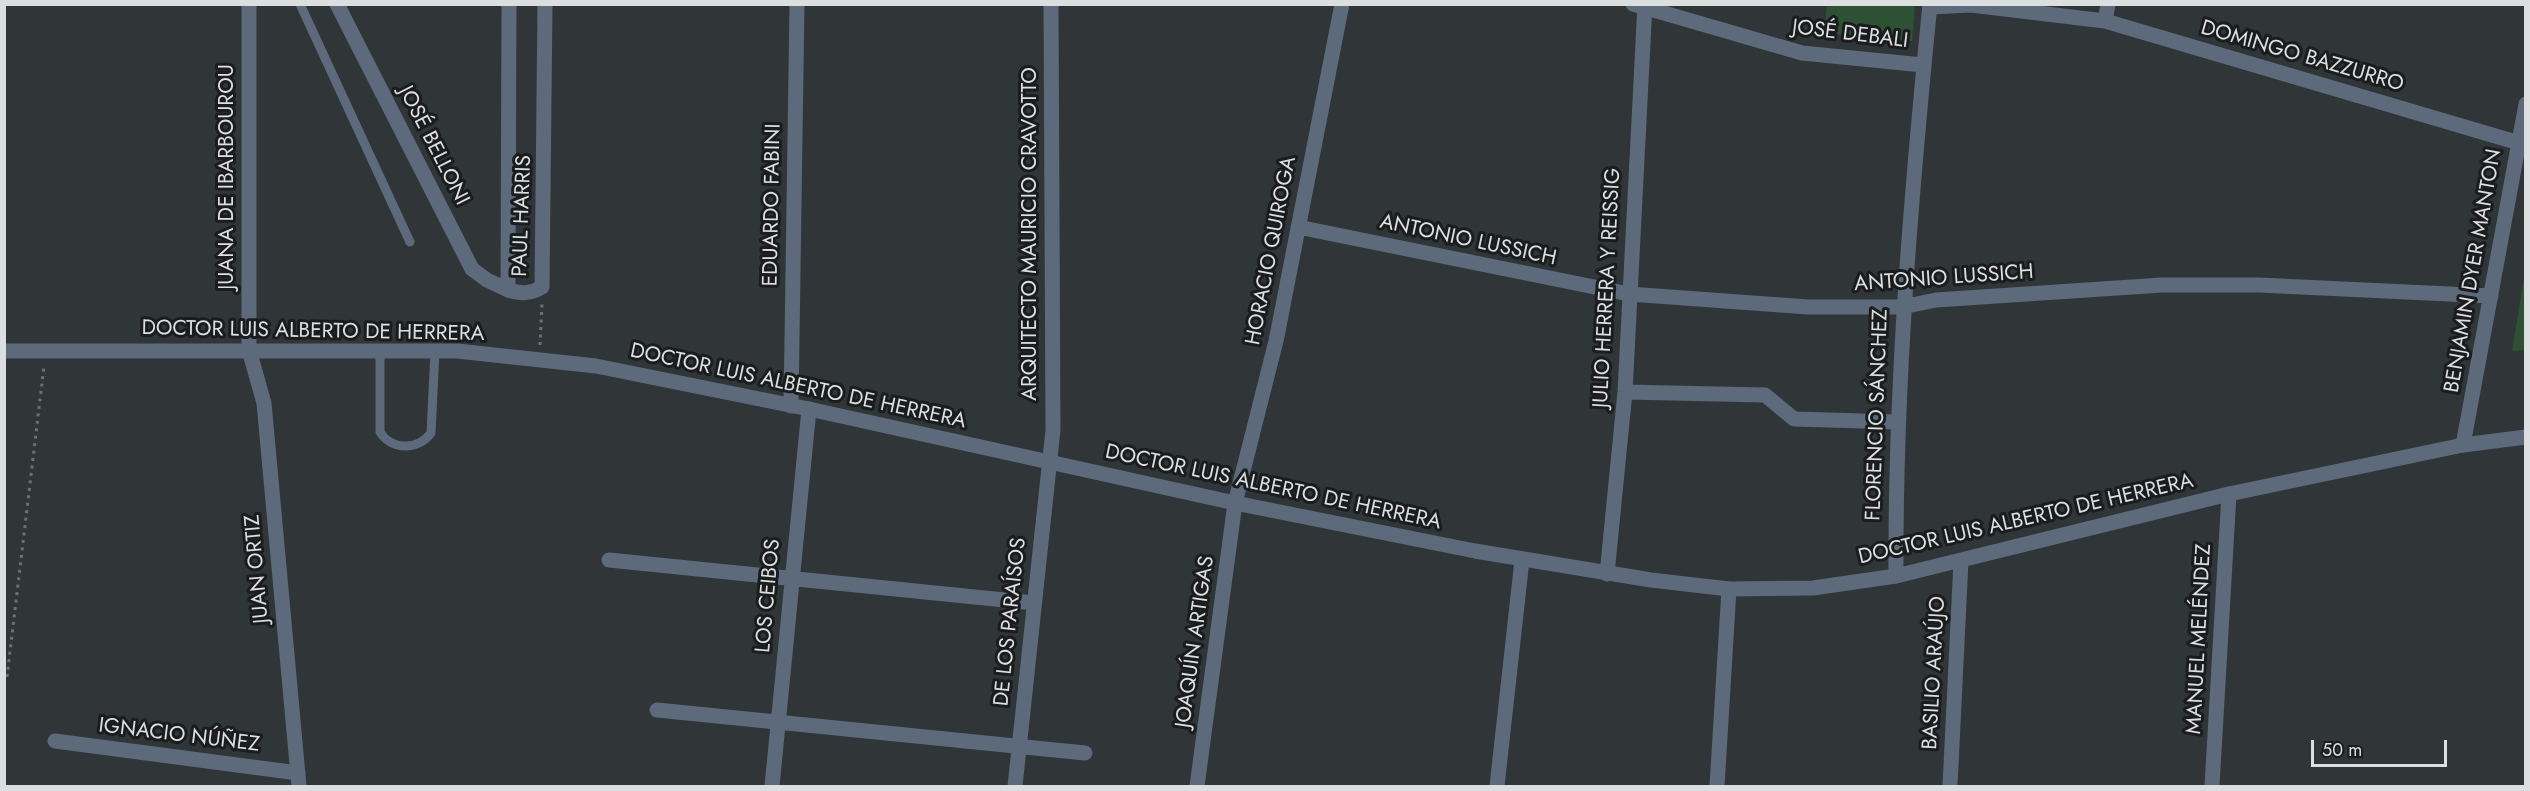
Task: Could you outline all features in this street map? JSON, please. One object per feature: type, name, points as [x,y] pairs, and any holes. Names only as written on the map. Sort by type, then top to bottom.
[{"type":"street","name":"JUANA DE IBARBOUROU","points":[[249,4],[249,350]]},
{"type":"street","name":"JOSÉ BELLONI","points":[[337,4],[472,269],[487,280],[508,290]]},
{"type":"street","name":"PAUL HARRIS","points":[[509,4],[508,290],[533,293],[543,287],[545,4]]},
{"type":"street","name":"EDUARDO FABINI","points":[[791,406],[797,4]]},
{"type":"street","name":"ARQUITECTO MAURICIO CRAVOTTO","points":[[1050,462],[1053,430],[1051,4]]},
{"type":"street","name":"HORACIO QUIROGA","points":[[1235,503],[1276,341],[1342,4]]},
{"type":"street","points":[[2105,21],[2108,4]]},
{"type":"street","name":"JOSÉ DEBALI","points":[[1641,5],[1802,53],[1923,65]]},
{"type":"street","name":"JULIO HERRERA Y REISSIG","points":[[1607,574],[1625,392],[1641,5]]},
{"type":"street","name":"DOMINGO BAZZURRO","points":[[1930,6],[1971,5],[2105,21],[2522,144]]},
{"type":"street","name":"FLORENCIO SÁNCHEZ","points":[[1896,576],[1902,307],[1930,6]]},
{"type":"street","name":"BENJAMIN DYER MANTON","points":[[2463,445],[2522,144],[2526,104]]},
{"type":"street","name":"ANTONIO LUSSICH","points":[[1298,227],[1629,294],[1808,307],[1902,307],[1936,300],[2162,285],[2259,285],[2491,296]]},
{"type":"street","name":"JUAN ORTIZ","points":[[249,350],[264,403],[299,780]]},
{"type":"street","name":"DOCTOR LUIS ALBERTO DE HERRERA","points":[[4,351],[435,351],[596,366],[1235,503],[1522,560],[1607,574],[1730,589],[1813,588],[1896,576],[2229,494],[2463,445],[2526,437]]},
{"type":"street","points":[[1625,392],[1765,395],[1794,419],[1898,422]]},
{"type":"street","name":"LOS CEIBOS","points":[[772,786],[808,410]]},
{"type":"street","name":"DE LOS PARAÍSOS","points":[[1015,786],[1050,462]]},
{"type":"street","name":"MANUEL MELÉNDEZ","points":[[2212,786],[2229,494]]},
{"type":"street","name":"JOAQUÍN ARTIGAS","points":[[1197,786],[1235,503]]},
{"type":"street","points":[[609,560],[1034,603]]},
{"type":"street","points":[[1497,786],[1522,560]]},
{"type":"street","name":"BASILIO ARAÚJO","points":[[1950,786],[1961,561]]},
{"type":"street","points":[[1717,786],[1730,589]]},
{"type":"street","points":[[657,710],[1085,753]]},
{"type":"street","name":"IGNACIO NÚÑEZ","points":[[55,741],[299,780]]},
{"type":"lane","points":[[300,4],[410,242]]},
{"type":"lane","points":[[380,351],[380,432],[385,441],[394,446],[418,444],[431,433],[435,351]]},
{"type":"path","points":[[539,360],[543,287]]},
{"type":"path","points":[[7,676],[45,352]]},
{"type":"green space","points":[[1827,5],[1915,5],[1912,41],[1824,33]]},
{"type":"green space","points":[[2525,271],[2525,350],[2512,351]]}]
